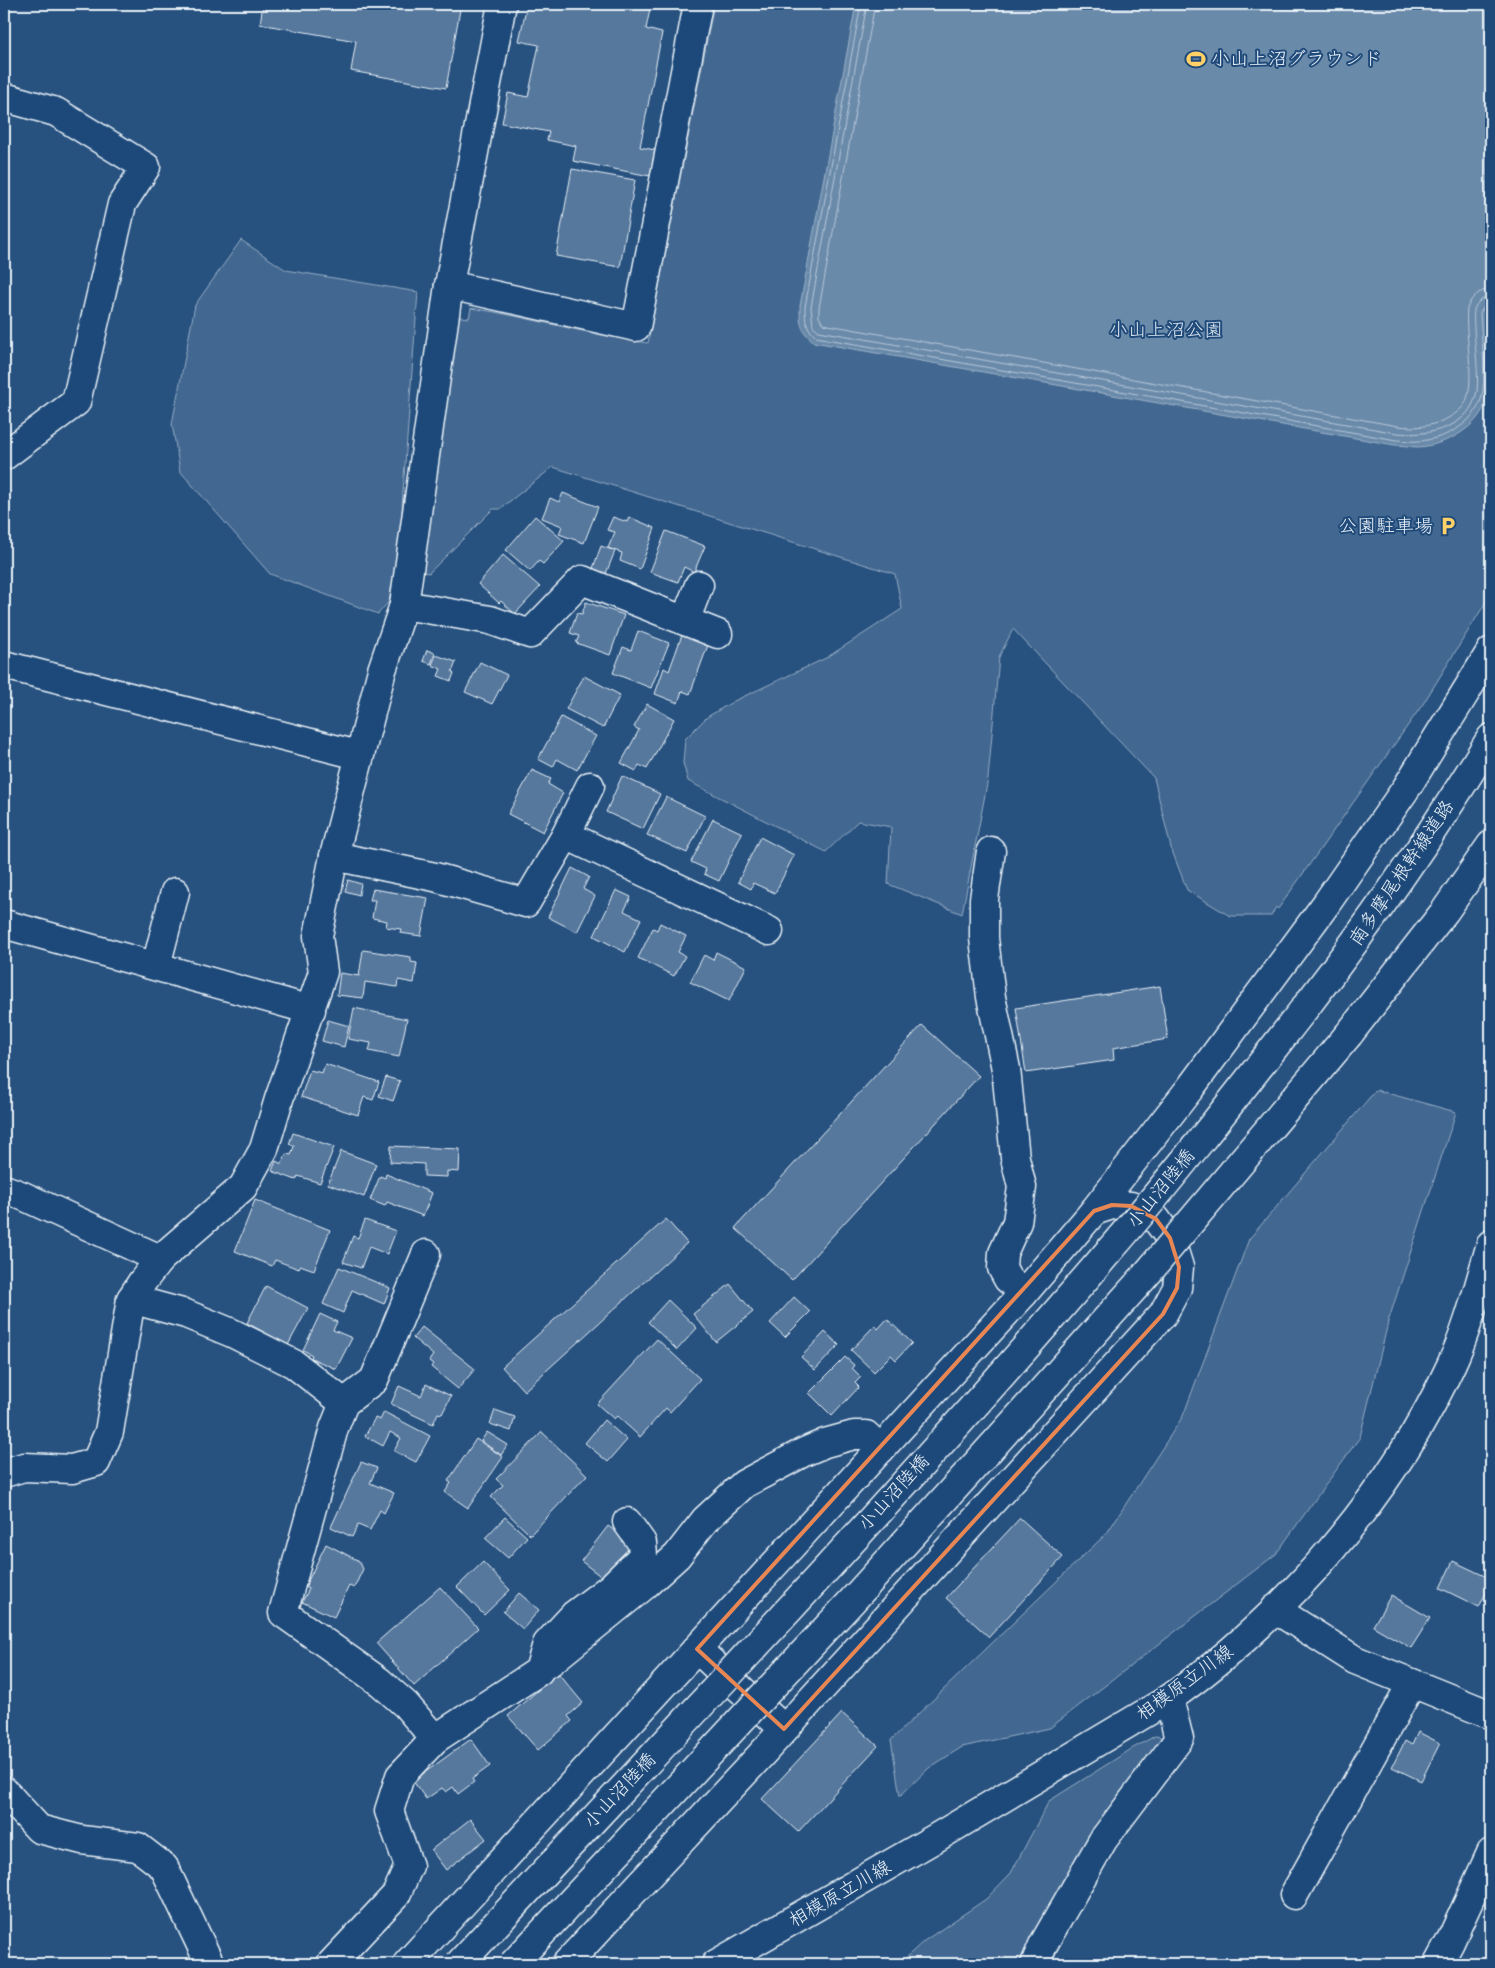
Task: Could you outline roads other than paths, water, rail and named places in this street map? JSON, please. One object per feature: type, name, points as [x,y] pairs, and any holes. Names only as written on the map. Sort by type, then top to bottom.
[{"type":"main road","points":[[4,1473],[24,1467],[72,1469],[96,1462],[109,1432],[132,1299],[160,1258],[243,1187],[264,1149],[279,1099],[323,972],[318,936],[334,856],[358,755],[382,670],[404,605],[450,285],[502,4]]},
{"type":"main road","points":[[450,285],[636,327],[698,4]]},
{"type":"main road","points":[[4,97],[56,112],[146,167],[122,204],[76,402],[4,456]]},
{"type":"main road","points":[[404,605],[490,620],[530,634],[582,580],[718,634]]},
{"type":"main road","points":[[685,622],[699,585]]},
{"type":"main road","points":[[407,1964],[881,1450],[1024,1293],[1094,1211],[1191,1087],[1326,904],[1407,787],[1491,651]]},
{"type":"main road","points":[[4,665],[358,755]]},
{"type":"main road","name":"南多摩尾根幹線道路","points":[[1308,1004],[1362,934],[1487,755]]},
{"type":"main road","points":[[334,856],[435,877],[526,903],[566,835],[590,786]]},
{"type":"main road","points":[[566,835],[769,931]]},
{"type":"main road","name":"小山沼陸橋","points":[[513,1964],[851,1602],[1145,1276],[1349,1034],[1444,911],[1491,845]]},
{"type":"main road","points":[[991,851],[984,899],[984,938],[991,997],[1006,1069],[1007,1095],[1015,1158],[1022,1187],[1017,1222],[1003,1253],[1002,1268],[1008,1279],[1024,1293]]},
{"type":"main road","points":[[156,966],[175,892]]},
{"type":"main road","points":[[4,924],[311,1010]]},
{"type":"main road","name":"小山沼陸橋","points":[[459,1964],[1009,1367],[1113,1248],[1308,1004]]},
{"type":"main road","points":[[4,1189],[24,1196],[160,1258]]},
{"type":"main road","points":[[566,1964],[784,1729],[1163,1314],[1177,1288],[1179,1267],[1170,1238],[1156,1219],[1131,1206],[1112,1205],[1094,1211]]},
{"type":"main road","name":"相模原立川線","points":[[716,1964],[934,1839],[1169,1699],[1209,1670],[1275,1609],[1358,1517],[1395,1466],[1417,1430],[1452,1364],[1491,1244]]},
{"type":"main road","points":[[426,1254],[374,1380],[344,1403],[334,1428],[283,1613],[380,1682],[406,1705],[435,1739]]},
{"type":"main road","points":[[132,1299],[186,1314],[232,1333],[294,1364],[344,1403]]},
{"type":"main road","points":[[331,1964],[396,1895],[410,1866],[389,1811],[400,1776],[435,1739],[539,1671],[645,1585],[677,1556],[705,1520],[744,1484],[804,1452],[825,1443],[854,1435],[866,1435],[881,1450]]},
{"type":"main road","points":[[539,1671],[547,1644],[574,1616],[610,1588],[643,1556],[642,1543],[627,1522]]},
{"type":"main road","points":[[1275,1609],[1355,1660],[1491,1715]]},
{"type":"main road","points":[[697,1649],[784,1729]]},
{"type":"main road","points":[[1294,1895],[1412,1683]]},
{"type":"main road","points":[[1035,1964],[1043,1945],[1103,1840],[1179,1738],[1169,1699]]},
{"type":"main road","points":[[4,1791],[39,1829],[82,1840],[138,1847],[164,1867],[210,1964]]},
{"type":"main road","points":[[1438,1964],[1491,1853]]},
{"type":"water","points":[[856,4],[1491,4],[1491,306],[1485,313],[1488,391],[1486,403],[1481,413],[1464,431],[1442,442],[1418,447],[1395,445],[814,342],[803,330],[800,306]]},
{"type":"place","name":"小山上沼グラウンド","points":[[1196,59]]},
{"type":"place","name":"公園駐車場","points":[[1448,526]]},
{"type":"park label","name":"小山上沼公園","points":[[1166,330]]}]
